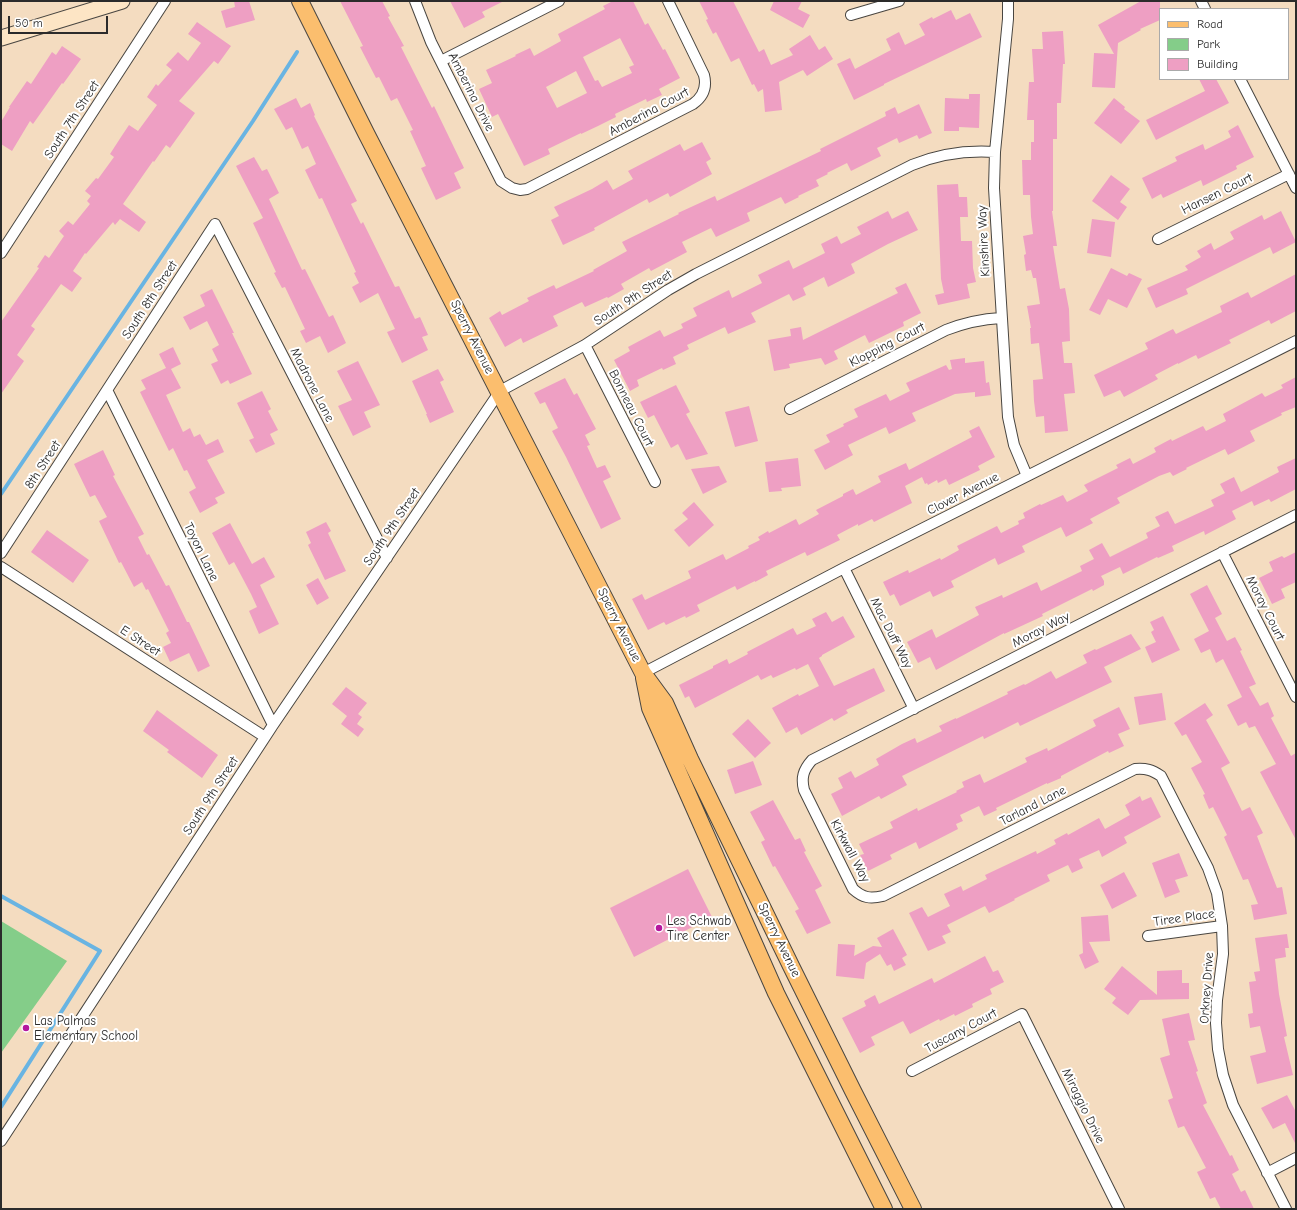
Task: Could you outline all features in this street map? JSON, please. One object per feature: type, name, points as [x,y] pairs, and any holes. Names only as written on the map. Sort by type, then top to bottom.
[{"type":"main road","name":"Sperry Avenue","points":[[300,1],[366,133],[500,391],[643,673],[665,703],[690,759],[762,906],[913,1209]]},
{"type":"main road","name":"Sperry Avenue","points":[[643,673],[650,708],[776,994],[884,1209]]},
{"type":"street","points":[[1,38],[122,1]]},
{"type":"street","name":"South 7th Street","points":[[1,253],[165,1]]},
{"type":"street","name":"Amberina Drive","points":[[415,1],[431,42],[502,181],[512,188]]},
{"type":"street","points":[[441,61],[559,1]]},
{"type":"street","name":"Amberina Court","points":[[512,188],[520,190],[527,189],[686,108],[698,100],[702,95],[705,86],[704,75],[668,1]]},
{"type":"street","points":[[850,15],[899,1]]},
{"type":"street","name":"Kinshire Way","points":[[1008,1],[1008,19],[994,152],[994,188],[1008,418],[1014,445],[1026,476]]},
{"type":"street","points":[[1241,80],[1296,188]]},
{"type":"street","name":"South 9th Street","points":[[1,1141],[265,737],[500,391],[585,345],[668,290],[696,274],[912,164],[926,159],[960,152],[994,152]]},
{"type":"street","name":"Hansen Court","points":[[1158,239],[1289,174]]},
{"type":"street","name":"South 8th Street","points":[[107,390],[215,224]]},
{"type":"street","name":"Madrone Lane","points":[[215,224],[387,558]]},
{"type":"street","name":"Klopping Court","points":[[790,409],[946,330],[963,324],[986,319],[1001,318]]},
{"type":"street","name":"Clover Avenue","points":[[643,673],[844,568],[1296,341]]},
{"type":"street","name":"Bonneau Court","points":[[585,345],[654,482]]},
{"type":"street","name":"8th Street","points":[[1,553],[107,390]]},
{"type":"street","name":"Toyon Lane","points":[[107,390],[273,725]]},
{"type":"street","name":"Moray Way","points":[[803,773],[812,760],[1296,515]]},
{"type":"street","name":"Moray Court","points":[[1222,552],[1296,697]]},
{"type":"street","name":"E Street","points":[[1,567],[265,737]]},
{"type":"street","name":"Mac Duff Way","points":[[844,568],[914,709]]},
{"type":"street","name":"Tarland Lane","points":[[927,874],[1135,769],[1145,768],[1153,770]]},
{"type":"street","name":"Orkney Drive","points":[[1153,770],[1161,776],[1208,868],[1217,894],[1222,926],[1223,954],[1217,1000],[1216,1023],[1218,1049],[1223,1076],[1233,1104],[1286,1209]]},
{"type":"street","name":"Kirkwall Way","points":[[803,773],[802,782],[804,790],[853,889],[858,894],[865,897],[874,898],[883,896],[927,874]]},
{"type":"street","name":"Tiree Place","points":[[1148,936],[1222,926]]},
{"type":"street","name":"Tuscany Court","points":[[912,1071],[1022,1014]]},
{"type":"street","name":"Miraggio Drive","points":[[1022,1014],[1120,1209]]},
{"type":"street","points":[[1267,1173],[1296,1158]]},
{"type":"green space","points":[[1,921],[67,961],[1,1053]]},
{"type":"building","points":[[234,1],[249,1],[255,20],[226,28],[221,11],[235,7]]},
{"type":"building","points":[[340,1],[382,1],[390,16],[388,17],[404,46],[401,47],[432,108],[434,106],[464,168],[454,173],[461,188],[436,200],[421,168],[426,166],[410,131],[413,130],[397,98],[391,101],[379,77],[376,78],[360,47],[363,46]]},
{"type":"building","points":[[450,1],[504,1],[482,12],[485,17],[464,28]]},
{"type":"building","points":[[613,1],[633,1],[645,25],[648,23],[663,50],[665,49],[680,78],[659,89],[662,95],[647,102],[646,99],[615,114],[616,117],[548,149],[550,154],[524,166],[498,114],[492,117],[479,89],[492,83],[486,70],[530,48],[534,56],[561,41],[558,34],[605,9],[603,6]],"holes":[[[620,38],[634,65],[629,67],[632,73],[602,87],[598,80],[595,81],[583,57]],[[576,71],[587,93],[557,108],[546,87]]]},
{"type":"building","points":[[699,1],[733,1],[759,52],[764,49],[771,65],[793,55],[789,49],[810,35],[819,50],[825,46],[833,59],[807,76],[803,70],[779,82],[782,110],[765,112],[763,89],[758,92],[754,84],[752,85],[739,58],[731,62],[716,32],[713,34],[706,20],[708,19]]},
{"type":"building","points":[[774,1],[802,1],[798,9],[810,15],[803,28],[770,10]]},
{"type":"building","points":[[1141,1],[1160,1],[1159,20],[1140,29],[1141,30],[1118,43],[1115,88],[1092,87],[1094,53],[1114,54],[1098,25]]},
{"type":"building","points":[[951,10],[956,20],[970,13],[982,37],[854,100],[837,64],[850,58],[855,69],[891,50],[886,39],[899,32],[905,45],[925,35],[919,24],[932,17],[933,19]]},
{"type":"building","points":[[197,22],[231,46],[218,64],[214,61],[179,101],[195,113],[170,148],[166,145],[154,162],[153,161],[123,204],[146,222],[139,232],[120,219],[115,225],[113,222],[86,254],[85,253],[73,271],[82,278],[72,292],[61,284],[31,326],[35,329],[17,355],[24,361],[1,394],[1,322],[39,268],[37,267],[45,255],[49,258],[64,236],[59,231],[68,221],[73,225],[90,204],[87,201],[91,196],[85,191],[96,178],[98,179],[114,157],[110,154],[129,125],[138,131],[157,105],[147,97],[156,84],[158,86],[172,70],[166,65],[178,52],[188,61],[201,43],[188,34]]},
{"type":"building","points":[[1063,31],[1065,64],[1063,64],[1061,103],[1057,103],[1057,139],[1053,139],[1052,211],[1057,246],[1053,246],[1060,289],[1065,288],[1069,309],[1070,341],[1062,342],[1064,363],[1072,363],[1075,393],[1064,394],[1068,431],[1045,433],[1044,416],[1036,417],[1034,401],[1033,380],[1043,379],[1039,343],[1031,344],[1031,328],[1027,306],[1040,304],[1036,278],[1033,278],[1031,270],[1026,271],[1024,255],[1026,254],[1023,236],[1033,234],[1030,195],[1023,195],[1022,160],[1031,160],[1031,142],[1034,142],[1034,120],[1027,120],[1029,82],[1034,82],[1032,49],[1043,49],[1042,32]]},
{"type":"building","points":[[62,46],[81,59],[33,124],[30,121],[12,151],[1,144],[1,122],[9,107],[27,81],[31,84],[52,52],[56,55]]},
{"type":"building","points":[[1200,80],[1217,80],[1229,103],[1156,140],[1146,120],[1205,91]]},
{"type":"building","points":[[969,94],[980,94],[979,128],[959,127],[959,131],[944,131],[945,98],[969,99]]},
{"type":"building","points":[[296,98],[301,108],[310,103],[315,115],[314,116],[357,201],[351,204],[361,224],[363,222],[395,287],[399,286],[415,319],[420,317],[428,335],[422,337],[428,350],[402,363],[387,332],[395,329],[378,293],[360,303],[352,287],[359,283],[354,273],[356,272],[322,198],[319,199],[305,170],[316,164],[308,146],[302,149],[292,127],[286,130],[274,109]]},
{"type":"building","points":[[1114,98],[1125,107],[1124,109],[1140,121],[1121,144],[1094,123]]},
{"type":"building","points":[[919,104],[932,133],[919,139],[917,135],[899,143],[897,138],[877,148],[881,156],[851,171],[847,163],[827,173],[828,174],[816,180],[819,186],[785,204],[781,197],[747,213],[750,221],[716,237],[711,228],[682,242],[687,252],[651,271],[649,268],[621,284],[624,289],[608,298],[607,297],[585,307],[582,302],[553,316],[558,326],[523,343],[521,338],[505,347],[489,318],[500,311],[502,315],[529,301],[527,298],[554,285],[556,289],[594,271],[593,270],[627,251],[622,242],[679,214],[678,213],[715,196],[717,201],[821,151],[820,149],[886,116],[885,112],[895,107],[898,114]]},
{"type":"building","points":[[1238,125],[1254,157],[1236,166],[1237,169],[1203,186],[1201,180],[1163,198],[1161,194],[1152,199],[1142,178],[1177,161],[1175,157],[1203,144],[1205,150],[1231,137],[1228,131]]},
{"type":"building","points":[[702,142],[711,159],[706,162],[712,174],[670,197],[668,193],[649,203],[647,199],[594,228],[595,230],[563,245],[551,220],[559,216],[554,207],[592,189],[607,180],[613,190],[633,179],[628,171],[680,144],[684,151]]},
{"type":"building","points":[[254,157],[262,171],[267,169],[279,193],[269,199],[302,270],[305,269],[329,317],[333,315],[346,343],[328,353],[320,336],[306,343],[300,331],[305,329],[285,287],[282,288],[274,273],[276,272],[253,223],[263,218],[236,166]]},
{"type":"building","points":[[1111,175],[1130,189],[1120,202],[1127,207],[1118,220],[1092,201]]},
{"type":"building","points":[[958,184],[959,197],[967,197],[968,217],[960,217],[961,241],[972,241],[973,268],[976,282],[967,284],[970,298],[938,305],[935,295],[944,293],[941,279],[937,185]]},
{"type":"building","points":[[888,211],[892,219],[908,211],[918,230],[851,264],[855,273],[828,287],[824,277],[803,288],[806,295],[793,301],[789,294],[751,313],[756,322],[728,334],[725,327],[687,345],[689,349],[673,357],[676,364],[663,370],[662,368],[637,380],[639,386],[630,391],[614,360],[630,351],[628,347],[660,330],[664,337],[683,328],[681,324],[697,316],[693,308],[729,290],[732,298],[762,283],[758,275],[789,260],[793,269],[825,253],[821,244],[837,236],[841,244],[861,234],[857,227]]},
{"type":"building","points":[[1281,211],[1296,242],[1273,254],[1270,247],[1186,289],[1188,294],[1156,308],[1147,288],[1188,270],[1185,266],[1201,257],[1197,251],[1211,243],[1214,250],[1234,239],[1230,232],[1262,215],[1264,220]]},
{"type":"building","points":[[1092,219],[1115,222],[1111,257],[1087,253]]},
{"type":"building","points":[[1111,268],[1127,276],[1129,273],[1142,279],[1127,308],[1108,299],[1100,315],[1089,310]]},
{"type":"building","points":[[1296,274],[1296,311],[1271,324],[1269,320],[1229,340],[1231,343],[1198,359],[1196,355],[1178,363],[1155,375],[1158,379],[1124,397],[1120,390],[1104,397],[1094,375],[1148,349],[1145,343],[1173,329],[1176,334],[1222,312],[1220,306],[1248,292],[1251,298]]},
{"type":"building","points":[[906,283],[921,313],[903,322],[904,326],[869,343],[865,335],[834,351],[838,359],[825,365],[821,358],[789,364],[790,368],[774,371],[768,340],[791,336],[790,329],[801,327],[803,340],[898,293],[895,288]]},
{"type":"building","points":[[212,289],[252,374],[230,384],[228,380],[221,384],[211,364],[218,361],[212,349],[219,345],[207,321],[190,330],[183,317],[205,306],[200,295]]},
{"type":"building","points":[[173,347],[181,364],[171,369],[181,388],[166,395],[183,432],[190,428],[194,437],[200,434],[206,445],[218,439],[224,452],[207,460],[225,493],[215,498],[218,503],[200,513],[189,492],[196,488],[187,470],[184,471],[173,448],[169,451],[140,392],[146,389],[141,380],[166,368],[159,354]]},
{"type":"building","points":[[965,358],[965,363],[984,361],[986,383],[989,382],[991,395],[975,397],[975,392],[955,394],[912,413],[916,421],[889,434],[886,427],[848,445],[853,455],[825,470],[814,450],[830,442],[826,435],[844,426],[843,424],[858,417],[854,409],[886,394],[890,401],[910,391],[906,383],[946,365],[949,370],[952,369],[950,360]]},
{"type":"building","points":[[358,361],[380,405],[364,412],[371,427],[353,436],[338,406],[352,400],[337,371]]},
{"type":"building","points":[[438,369],[444,380],[440,382],[454,412],[430,423],[412,381]]},
{"type":"building","points":[[1296,377],[1296,407],[1281,413],[1282,415],[1250,431],[1255,441],[1228,455],[1225,449],[1173,476],[1170,472],[1159,476],[1117,498],[1120,503],[1090,519],[1093,523],[1066,537],[1061,527],[1022,546],[1025,552],[998,565],[995,558],[951,581],[954,587],[933,597],[930,591],[900,606],[894,594],[890,596],[883,582],[908,570],[909,573],[940,558],[941,560],[959,550],[957,546],[997,526],[1001,533],[1019,524],[1018,521],[1025,518],[1023,513],[1040,504],[1041,505],[1063,495],[1067,502],[1088,491],[1084,485],[1118,468],[1116,465],[1130,458],[1133,464],[1156,452],[1154,448],[1171,439],[1172,441],[1203,426],[1206,431],[1226,421],[1223,414],[1262,393],[1265,397],[1283,388],[1281,385]]},
{"type":"building","points":[[565,378],[574,395],[577,393],[596,429],[585,435],[590,445],[587,446],[597,468],[605,465],[611,477],[603,481],[621,519],[601,529],[552,431],[558,428],[545,402],[540,404],[534,393]]},
{"type":"building","points":[[676,385],[690,412],[686,414],[708,454],[686,460],[678,444],[671,448],[654,415],[648,418],[640,402]]},
{"type":"building","points":[[262,391],[271,409],[268,411],[278,430],[270,434],[275,444],[256,453],[249,440],[254,438],[237,403]]},
{"type":"building","points":[[749,406],[758,441],[735,447],[725,412]]},
{"type":"building","points":[[979,426],[995,457],[978,466],[980,470],[949,485],[946,479],[938,483],[937,480],[928,485],[927,483],[925,484],[922,477],[905,486],[912,503],[874,522],[872,519],[858,526],[858,524],[837,535],[840,540],[807,556],[805,552],[766,571],[768,575],[755,582],[737,590],[735,586],[697,605],[700,611],[686,618],[685,616],[666,625],[664,622],[648,630],[632,599],[642,594],[645,600],[691,578],[688,571],[723,554],[726,560],[749,548],[748,546],[760,540],[758,537],[768,531],[769,533],[796,519],[799,525],[819,514],[816,510],[843,496],[843,494],[853,489],[856,495],[881,482],[878,476],[906,463],[909,470],[972,437],[969,431]]},
{"type":"building","points":[[103,450],[115,475],[113,476],[144,534],[138,537],[166,586],[169,585],[210,666],[198,672],[189,653],[170,662],[163,647],[171,643],[166,633],[169,631],[148,589],[146,590],[142,582],[134,587],[121,562],[119,563],[99,521],[107,517],[95,495],[90,497],[74,464]]},
{"type":"building","points":[[798,458],[801,486],[781,488],[782,491],[769,492],[765,462]]},
{"type":"building","points":[[1296,458],[1296,489],[1271,502],[1269,499],[1254,506],[1252,501],[1232,511],[1236,519],[1205,535],[1204,531],[1172,546],[1174,551],[1158,558],[1157,557],[1123,574],[1120,567],[1101,576],[1104,581],[1104,585],[1093,591],[1092,589],[1042,614],[1043,616],[1004,633],[936,670],[930,657],[918,663],[907,642],[932,629],[936,638],[979,615],[975,607],[1002,595],[1003,598],[1037,582],[1041,591],[1082,571],[1080,566],[1094,559],[1089,550],[1102,543],[1110,557],[1148,538],[1146,533],[1160,526],[1155,517],[1168,511],[1175,524],[1214,506],[1211,500],[1225,493],[1220,484],[1234,477],[1241,492],[1279,472],[1277,467]]},
{"type":"building","points":[[719,466],[727,482],[703,494],[691,469]]},
{"type":"building","points":[[694,502],[714,525],[689,547],[674,530],[688,519],[682,513]]},
{"type":"building","points":[[326,522],[331,531],[328,533],[346,571],[325,580],[308,545],[311,543],[306,532]]},
{"type":"building","points":[[230,523],[252,564],[264,557],[275,577],[260,585],[279,624],[259,634],[249,611],[257,607],[251,594],[234,562],[229,565],[212,533]]},
{"type":"building","points":[[47,530],[89,560],[73,583],[31,552]]},
{"type":"building","points":[[1296,552],[1296,582],[1281,589],[1285,598],[1272,604],[1259,578],[1273,571],[1269,562],[1282,556],[1284,558]]},
{"type":"building","points":[[318,578],[329,598],[317,605],[306,585]]},
{"type":"building","points":[[1207,585],[1222,614],[1215,618],[1227,641],[1235,637],[1256,684],[1249,687],[1260,706],[1268,702],[1274,716],[1271,718],[1291,756],[1296,753],[1296,840],[1260,772],[1276,764],[1255,726],[1249,728],[1246,722],[1238,726],[1227,705],[1242,697],[1223,659],[1216,663],[1210,649],[1201,653],[1194,639],[1209,631],[1190,594]]},
{"type":"building","points":[[826,612],[832,622],[843,616],[855,637],[819,658],[834,686],[874,668],[885,691],[846,710],[848,713],[834,721],[832,718],[801,735],[797,727],[786,733],[772,708],[798,694],[799,696],[819,686],[808,664],[773,678],[771,675],[761,680],[758,675],[695,708],[689,696],[685,698],[679,685],[713,668],[713,666],[727,659],[729,664],[748,654],[747,652],[793,628],[797,635],[816,626],[812,619]]},
{"type":"building","points":[[1163,616],[1180,650],[1152,663],[1145,647],[1156,642],[1151,632],[1154,630],[1150,622]]},
{"type":"building","points":[[1131,634],[1141,649],[1104,667],[1112,682],[1020,726],[1018,722],[984,739],[983,736],[902,776],[907,785],[881,799],[879,796],[842,816],[831,794],[843,788],[838,778],[851,771],[855,778],[879,765],[876,759],[902,744],[915,738],[917,743],[942,731],[939,726],[1008,694],[1007,692],[1024,684],[1025,685],[1051,671],[1056,679],[1087,663],[1083,655]]},
{"type":"building","points":[[346,687],[367,703],[358,714],[362,717],[357,724],[364,729],[358,737],[341,724],[347,716],[332,704]]},
{"type":"building","points":[[1162,693],[1166,720],[1139,725],[1134,697]]},
{"type":"building","points":[[1205,703],[1213,715],[1206,720],[1230,763],[1221,768],[1242,811],[1250,807],[1263,833],[1257,836],[1277,888],[1282,887],[1287,914],[1254,920],[1251,905],[1258,904],[1248,879],[1243,880],[1224,837],[1227,835],[1213,807],[1209,809],[1203,795],[1205,794],[1191,768],[1202,762],[1186,734],[1182,736],[1174,723]]},
{"type":"building","points":[[1119,707],[1130,729],[1118,734],[1124,746],[1109,753],[1108,751],[1061,776],[1061,778],[1047,783],[996,808],[997,810],[984,816],[979,806],[960,815],[963,821],[956,824],[958,829],[919,849],[916,842],[890,855],[892,859],[868,871],[860,855],[864,854],[859,844],[893,828],[890,822],[917,808],[918,811],[957,792],[956,791],[964,787],[962,782],[980,774],[984,783],[1027,762],[1025,758],[1047,748],[1048,751],[1096,726],[1093,720]]},
{"type":"building","points":[[157,710],[218,755],[202,778],[167,752],[169,750],[143,731]]},
{"type":"building","points":[[748,719],[771,743],[755,758],[732,734]]},
{"type":"building","points":[[753,761],[762,785],[735,794],[727,770]]},
{"type":"building","points":[[1140,796],[1142,801],[1151,797],[1161,817],[1124,837],[1127,843],[1102,857],[1099,850],[1079,859],[1083,868],[1072,873],[1068,865],[1047,875],[1050,881],[989,913],[985,906],[947,925],[951,932],[942,936],[946,943],[928,951],[909,913],[922,907],[928,917],[950,906],[944,894],[961,886],[963,891],[987,879],[985,875],[1036,851],[1037,854],[1056,844],[1054,840],[1067,833],[1068,835],[1099,818],[1105,829],[1130,815],[1125,805]]},
{"type":"building","points":[[773,800],[795,840],[800,838],[806,851],[804,852],[822,886],[815,890],[831,923],[807,934],[795,911],[799,909],[775,866],[773,867],[761,842],[765,840],[750,812]]},
{"type":"building","points":[[1179,853],[1188,876],[1175,880],[1180,892],[1165,898],[1152,863]]},
{"type":"building","points":[[688,869],[712,917],[634,957],[610,908]]},
{"type":"building","points":[[1124,872],[1137,896],[1112,909],[1100,885]]},
{"type":"building","points":[[1108,915],[1110,941],[1089,942],[1099,962],[1085,969],[1079,955],[1083,953],[1081,917]]},
{"type":"building","points":[[893,929],[907,955],[902,958],[906,965],[894,971],[891,964],[887,966],[880,954],[866,963],[864,979],[836,976],[838,944],[855,945],[854,956],[873,946],[882,947],[877,938]]},
{"type":"building","points":[[1287,934],[1289,948],[1285,948],[1286,957],[1275,959],[1279,994],[1287,1036],[1284,1037],[1293,1075],[1257,1084],[1250,1056],[1266,1052],[1260,1026],[1250,1028],[1248,1014],[1253,1013],[1249,982],[1256,981],[1254,972],[1260,971],[1255,938]]},
{"type":"building","points":[[985,956],[993,972],[998,970],[1004,982],[990,989],[992,994],[972,1004],[973,1007],[955,1016],[954,1014],[940,1021],[939,1019],[910,1034],[903,1021],[871,1037],[875,1045],[860,1053],[842,1018],[866,1006],[864,1001],[875,995],[879,1004],[932,978],[934,983]]},
{"type":"building","points":[[1122,966],[1157,995],[1157,971],[1182,970],[1182,983],[1189,983],[1189,999],[1140,1000],[1128,1015],[1112,1003],[1116,998],[1104,989]]},
{"type":"building","points":[[1189,1013],[1195,1040],[1188,1041],[1198,1071],[1196,1072],[1207,1103],[1203,1105],[1239,1170],[1232,1174],[1241,1192],[1245,1190],[1254,1209],[1221,1209],[1215,1197],[1210,1199],[1197,1172],[1206,1168],[1184,1126],[1178,1128],[1168,1100],[1173,1098],[1160,1058],[1170,1055],[1162,1019]]},
{"type":"building","points":[[1287,1095],[1296,1112],[1296,1145],[1285,1123],[1273,1129],[1261,1108]]},
{"type":"waterway","points":[[1,494],[253,121],[297,52]]},
{"type":"waterway","points":[[1,896],[100,951],[1,1107]]},
{"type":"place","name":"Les Schwab Tire Center","points":[[659,928]]},
{"type":"place","name":"Las Palmas Elementary School","points":[[26,1028]]}]
